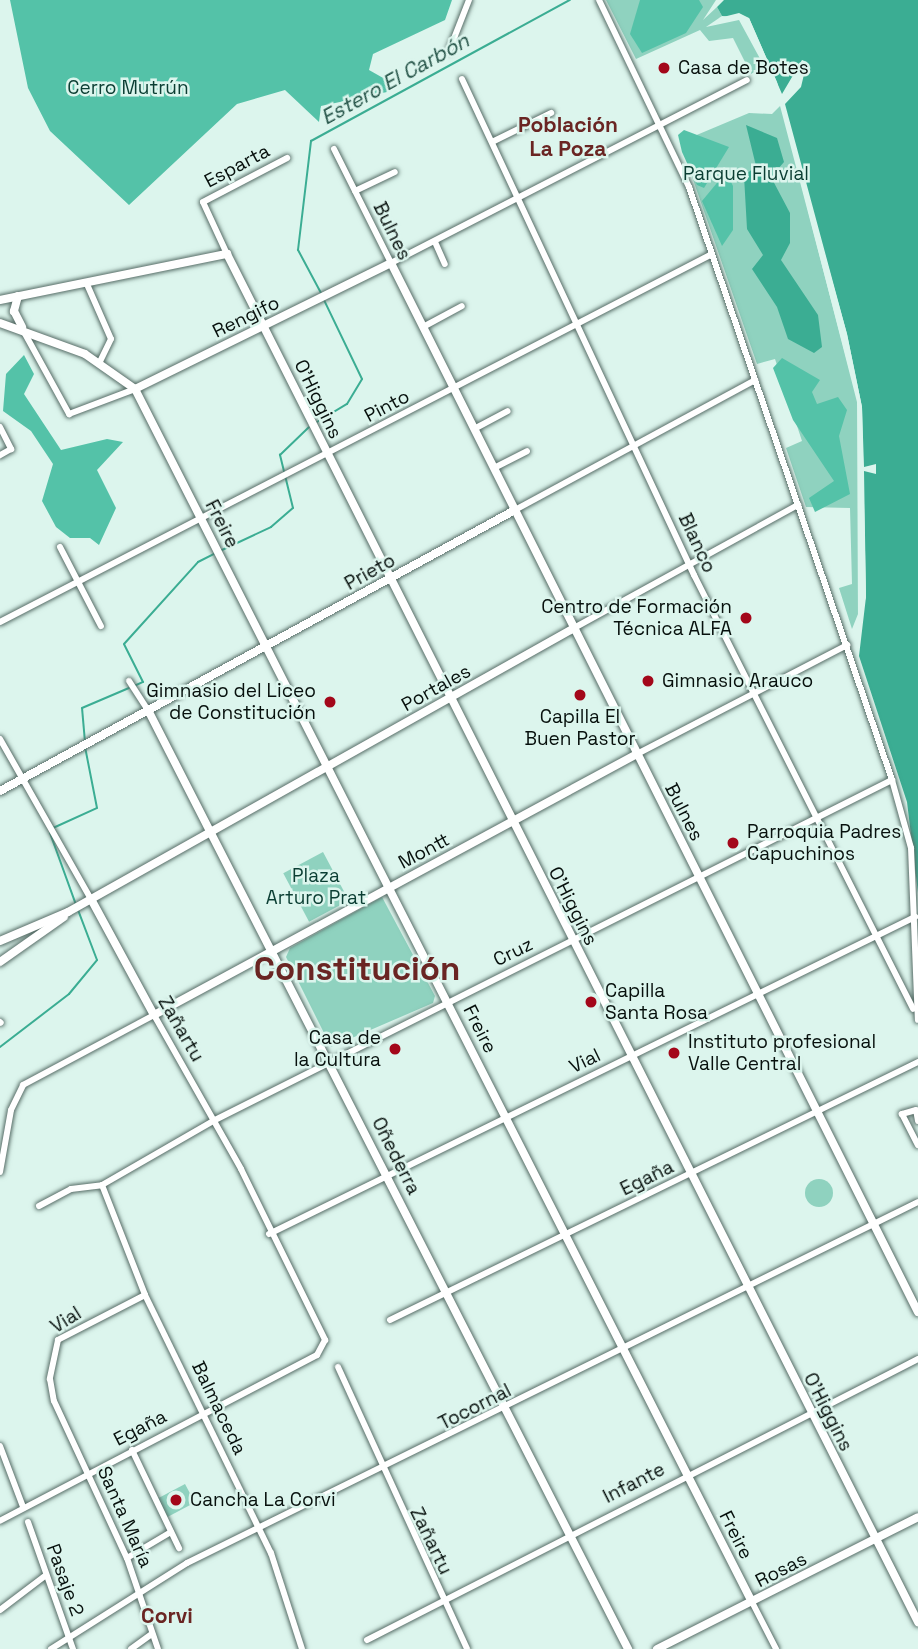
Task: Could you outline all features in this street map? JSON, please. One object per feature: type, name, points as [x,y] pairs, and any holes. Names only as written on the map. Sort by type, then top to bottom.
[{"type":"street","points":[[449,51],[469,0]]},
{"type":"street","points":[[599,0],[663,123],[712,254],[892,780],[911,848],[917,1017]]},
{"type":"street","name":"Blanco","points":[[462,79],[752,694],[917,1017]]},
{"type":"street","name":"Rengifo","points":[[22,327],[69,414],[135,389],[435,242],[747,80]]},
{"type":"street","points":[[492,142],[551,113]]},
{"type":"street","name":"Bulnes","points":[[334,149],[918,1312]]},
{"type":"street","name":"Esparta","points":[[203,202],[287,158]]},
{"type":"street","points":[[355,191],[395,173]]},
{"type":"street","name":"O'Higgins","points":[[203,202],[450,699],[918,1622]]},
{"type":"street","points":[[435,242],[445,264]]},
{"type":"street","points":[[0,300],[227,254]]},
{"type":"street","name":"Pinto","points":[[0,622],[291,475],[712,254]]},
{"type":"street","points":[[86,282],[111,339],[100,362]]},
{"type":"street","points":[[18,296],[14,311],[22,327]]},
{"type":"street","points":[[423,327],[462,306]]},
{"type":"street","name":"Freire","points":[[0,323],[22,327],[100,362],[135,389],[330,766],[776,1649]]},
{"type":"street","name":"Prieto","points":[[0,791],[755,380]]},
{"type":"street","points":[[474,429],[508,411]]},
{"type":"street","points":[[0,427],[11,449],[0,455]]},
{"type":"street","points":[[494,468],[527,451]]},
{"type":"street","name":"Portales","points":[[68,912],[798,505]]},
{"type":"street","points":[[60,547],[101,626]]},
{"type":"street","name":"Montt","points":[[0,1172],[11,1110],[23,1086],[274,948],[847,645]]},
{"type":"street","name":"Oñederra","points":[[129,681],[148,710],[274,948],[628,1649]]},
{"type":"street","name":"Zañartu","points":[[0,738],[47,819],[88,901],[215,1120],[269,1234],[325,1340]]},
{"type":"street","name":"Cruz","points":[[39,1206],[71,1189],[102,1185],[215,1120],[892,780]]},
{"type":"street","points":[[0,941],[68,912]]},
{"type":"street","points":[[0,962],[41,937],[68,912]]},
{"type":"street","name":"Vial","points":[[269,1234],[915,917]]},
{"type":"street","points":[[36,924],[41,937]]},
{"type":"street","name":"Egaña","points":[[390,1320],[918,1062]]},
{"type":"street","points":[[918,1121],[916,1110],[902,1114],[918,1145]]},
{"type":"street","name":"Balmaceda","points":[[102,1185],[145,1295],[205,1413],[258,1527],[302,1649]]},
{"type":"street","name":"Tocornal","points":[[51,1649],[139,1589],[258,1527],[381,1472],[918,1202]]},
{"type":"street","name":"Vial","points":[[54,1401],[50,1371],[56,1343],[145,1295]]},
{"type":"street","name":"Egaña","points":[[0,1521],[317,1355],[325,1340]]},
{"type":"street","name":"Infante","points":[[367,1640],[569,1533],[918,1359]]},
{"type":"street","name":"Zañartu","points":[[338,1367],[381,1472],[467,1649]]},
{"type":"street","name":"Santa María","points":[[54,1401],[127,1558],[158,1649]]},
{"type":"street","points":[[0,1446],[23,1507]]},
{"type":"street","points":[[132,1450],[179,1548]]},
{"type":"street","name":"Rosas","points":[[657,1649],[918,1517]]},
{"type":"street","name":"Pasaje 2","points":[[28,1522],[73,1649]]},
{"type":"street","points":[[127,1558],[171,1532]]},
{"type":"street","points":[[0,1610],[45,1576]]},
{"type":"street","points":[[131,1649],[152,1634]]},
{"type":"green space","name":"Cerro Mutrún","points":[[10,0],[452,0],[445,20],[373,54],[369,70],[392,83],[387,92],[321,106],[319,122],[285,90],[237,104],[129,205],[50,131],[28,88]]},
{"type":"green space","points":[[606,0],[716,0],[703,20],[717,7],[722,16],[706,27],[739,20],[764,66],[751,74],[733,38],[709,41],[700,30],[636,59]]},
{"type":"green space","points":[[640,0],[699,0],[703,7],[686,33],[642,53],[630,34]]},
{"type":"green space","name":"Parque Fluvial","points":[[781,105],[858,406],[862,604],[852,629],[839,588],[852,584],[850,508],[806,507],[786,448],[802,441],[775,359],[757,364],[680,142],[749,113],[772,114]]},
{"type":"green space","points":[[684,130],[729,147],[704,188],[697,185],[682,152],[678,135]]},
{"type":"green space","points":[[726,172],[733,186],[733,230],[722,246],[702,201]]},
{"type":"green space","points":[[24,355],[34,374],[24,394],[61,450],[107,439],[123,442],[97,470],[116,508],[99,545],[90,538],[70,538],[56,527],[42,501],[53,464],[31,431],[3,411],[6,374]]},
{"type":"green space","points":[[782,358],[820,380],[812,392],[817,404],[838,397],[847,410],[839,436],[850,494],[815,512],[809,498],[834,481],[793,420],[773,368]]},
{"type":"green space","name":"Plaza Arturo Prat","points":[[323,852],[349,901],[309,922],[283,873]]},
{"type":"green space","points":[[382,897],[435,996],[433,1003],[331,1047],[286,957],[290,948]]},
{"type":"green space","points":[[819,1179],[829,1183],[833,1193],[829,1203],[819,1207],[809,1203],[805,1193],[809,1183]]},
{"type":"green space","name":"Cancha La Corvi","points":[[185,1484],[195,1503],[167,1517],[158,1499]]},
{"type":"shaded area","points":[[724,0],[918,0],[918,893],[907,802],[859,656],[866,597],[862,407],[847,334],[777,82],[749,18],[722,16],[717,7]]},
{"type":"shaded area","points":[[746,125],[777,138],[784,162],[771,177],[790,213],[790,243],[781,260],[818,315],[822,347],[814,353],[788,339],[777,307],[752,269],[763,255],[747,229],[744,176],[756,166]]},
{"type":"pier","points":[[739,13],[749,18],[782,94],[802,60],[807,62],[801,87],[785,104],[847,334],[862,407],[864,467],[876,464],[876,474],[864,471],[866,597],[858,622],[857,399],[774,83],[746,20],[719,18]]},
{"type":"waterway","name":"Estero El Carbón","points":[[321,293],[298,250],[311,141],[570,0]]},
{"type":"waterway","name":"Estero El Carbón","points":[[317,422],[347,404],[362,379],[323,298]]},
{"type":"waterway","name":"Estero El Carbón","points":[[222,550],[271,527],[293,508],[280,455],[309,427]]},
{"type":"waterway","name":"Estero El Carbón","points":[[134,686],[143,682],[124,644],[198,562],[214,554]]},
{"type":"waterway","name":"Estero El Carbón","points":[[85,742],[82,708],[129,688]]},
{"type":"waterway","name":"Estero El Carbón","points":[[53,828],[97,808],[85,747]]},
{"type":"waterway","name":"Estero El Carbón","points":[[50,833],[76,905]]},
{"type":"waterway","name":"Estero El Carbón","points":[[0,1047],[69,994],[97,960],[78,910]]},
{"type":"place","name":"Casa de Botes","points":[[664,68]]},
{"type":"place","name":"Centro de Formación Técnica ALFA","points":[[746,618]]},
{"type":"place","name":"Gimnasio Arauco","points":[[648,681]]},
{"type":"place","name":"Capilla El Buen Pastor","points":[[580,695]]},
{"type":"place","name":"Gimnasio del Liceo de Constitución","points":[[330,702]]},
{"type":"place","name":"Parroquia Padres Capuchinos","points":[[733,843]]},
{"type":"place","name":"Capilla Santa Rosa","points":[[591,1002]]},
{"type":"place","name":"Casa de la Cultura","points":[[395,1049]]},
{"type":"place","name":"Instituto profesional Valle Central","points":[[674,1053]]},
{"type":"place","name":"Cancha La Corvi","points":[[176,1500]]},
{"type":"district","name":"Población La Poza","points":[[568,137]]},
{"type":"district","name":"Constitución","points":[[357,970]]},
{"type":"district","name":"Corvi","points":[[167,1616]]}]
